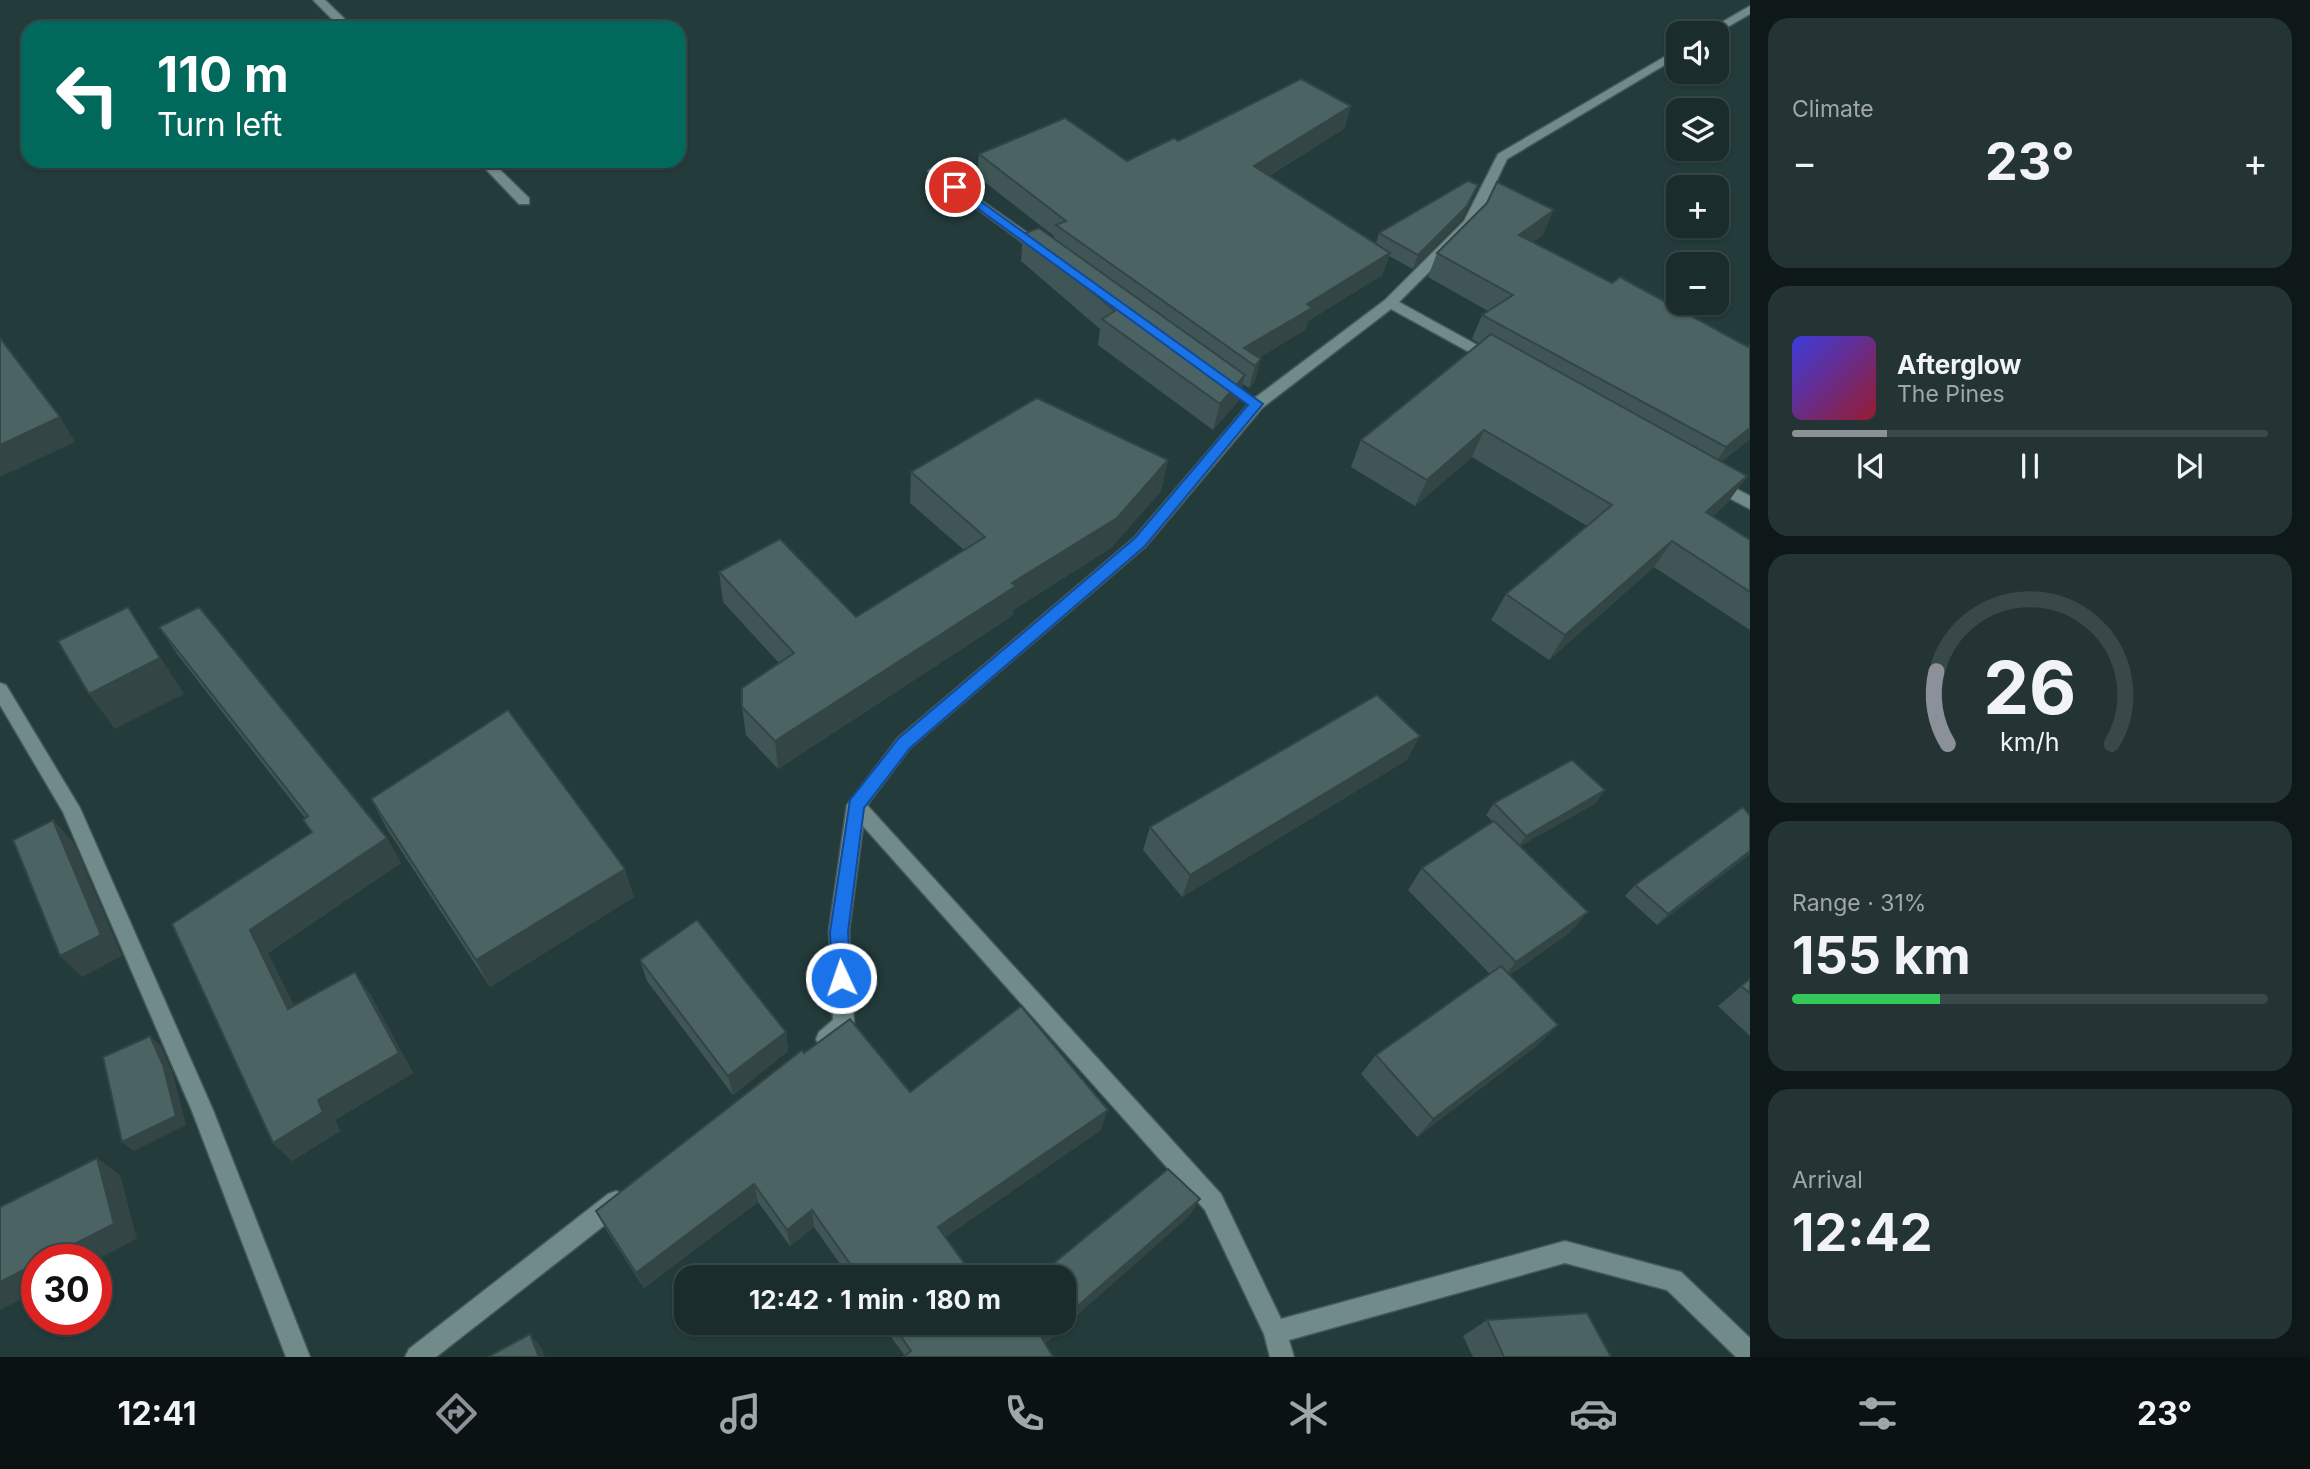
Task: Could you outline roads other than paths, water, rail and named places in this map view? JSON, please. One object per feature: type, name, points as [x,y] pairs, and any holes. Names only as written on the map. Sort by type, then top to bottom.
[{"type":"street","points":[[319,0],[341,21]]},
{"type":"street","points":[[1735,0],[1750,7]]},
{"type":"street","points":[[1728,21],[1750,7]]},
{"type":"street","points":[[811,1049],[844,1024],[839,932],[856,805],[904,743],[1140,542],[1251,400],[1390,303],[1470,223],[1502,157],[1666,59]]},
{"type":"street","points":[[491,168],[524,201]]},
{"type":"street","points":[[934,171],[1056,260]]},
{"type":"street","points":[[1390,303],[1510,369]]},
{"type":"street","points":[[1702,476],[1750,503]]},
{"type":"street","points":[[0,690],[71,808],[202,1110],[298,1357]]},
{"type":"street","points":[[856,805],[1213,1202],[1275,1332],[1282,1357]]},
{"type":"street","points":[[416,1357],[625,1195]]},
{"type":"street","points":[[1275,1332],[1565,1252],[1673,1280],[1750,1354]]}]
